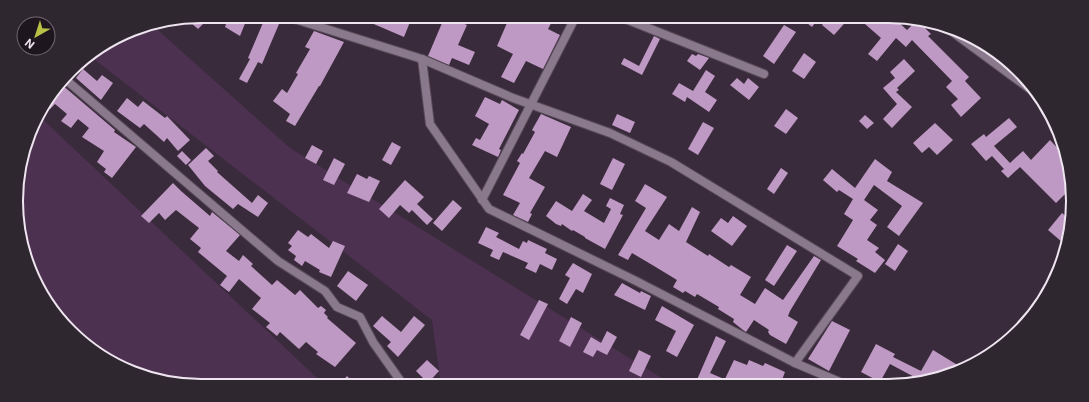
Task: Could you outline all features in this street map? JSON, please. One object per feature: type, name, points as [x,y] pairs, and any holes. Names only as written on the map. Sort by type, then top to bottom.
[{"type":"street","points":[[307,23],[422,59],[531,104],[610,133],[671,162],[858,276],[794,363]]},
{"type":"street","points":[[482,200],[572,23]]},
{"type":"street","points":[[636,23],[764,74]]},
{"type":"street","points":[[962,39],[1020,82]]},
{"type":"street","points":[[422,59],[430,124],[482,200],[492,211],[636,281],[794,363],[834,379]]},
{"type":"street","points":[[69,82],[278,261],[326,291],[337,308],[360,317],[373,342],[399,379]]},
{"type":"shaded area","points":[[156,29],[290,148],[663,379],[440,379],[432,320],[94,59],[122,41]]},
{"type":"shaded area","points":[[43,119],[317,378],[189,379],[166,376],[144,370],[122,361],[102,349],[75,327],[53,300],[41,280],[32,258],[26,236],[23,213],[23,189],[26,166],[32,144]]},
{"type":"building","points":[[191,23],[204,23],[198,29]]},
{"type":"building","points":[[226,23],[245,23],[240,36],[225,27]]},
{"type":"building","points":[[263,23],[279,24],[262,64],[258,62],[247,83],[239,79],[250,59],[248,58]]},
{"type":"building","points":[[371,23],[410,23],[404,37]]},
{"type":"building","points":[[442,23],[462,23],[467,25],[458,45],[475,52],[469,65],[452,58],[449,65],[428,56]]},
{"type":"building","points":[[507,23],[551,23],[548,29],[560,35],[543,69],[526,61],[514,83],[501,77],[513,54],[497,46]]},
{"type":"building","points":[[807,23],[815,23],[812,27]]},
{"type":"building","points":[[824,23],[845,23],[834,35],[822,25]]},
{"type":"building","points":[[899,23],[907,30],[912,25],[923,26],[931,34],[928,36],[969,77],[965,81],[981,98],[961,117],[951,105],[958,99],[946,87],[952,81],[912,40],[906,47],[896,38],[877,61],[868,54],[881,38],[865,24]]},
{"type":"building","points":[[784,25],[796,32],[774,64],[763,56]]},
{"type":"building","points":[[314,31],[344,42],[320,86],[295,126],[286,121],[290,114],[273,101],[282,89],[287,93],[298,74],[296,73],[310,49],[305,47]]},
{"type":"building","points":[[654,36],[660,39],[642,75],[621,64],[624,58],[639,66]]},
{"type":"building","points":[[804,53],[816,62],[804,79],[792,71]]},
{"type":"building","points":[[692,54],[696,56],[698,54],[709,58],[700,70],[687,61]]},
{"type":"building","points":[[904,59],[915,71],[897,88],[899,90],[896,92],[912,107],[892,128],[883,119],[897,104],[883,88],[895,78],[890,72]]},
{"type":"building","points":[[83,69],[97,81],[102,75],[113,83],[101,100],[76,78]]},
{"type":"building","points":[[706,70],[715,76],[705,92],[717,100],[709,112],[687,97],[685,102],[672,94],[679,83],[693,91]]},
{"type":"building","points":[[737,78],[744,84],[748,78],[759,87],[749,100],[730,85]]},
{"type":"building","points":[[65,87],[115,130],[114,132],[136,147],[112,178],[104,172],[106,169],[97,162],[104,151],[82,137],[89,128],[78,119],[71,128],[61,121],[67,114],[55,104],[50,109],[53,102]]},
{"type":"building","points":[[485,97],[500,104],[502,100],[519,110],[499,149],[501,150],[498,157],[472,145],[476,138],[480,140],[489,124],[475,116]]},
{"type":"building","points":[[127,98],[138,107],[143,101],[165,118],[167,116],[190,140],[178,151],[167,138],[164,142],[144,124],[140,128],[117,111]]},
{"type":"building","points":[[786,109],[798,118],[786,134],[774,126]]},
{"type":"building","points":[[541,114],[571,127],[557,157],[545,151],[529,178],[545,187],[530,213],[532,214],[528,222],[513,215],[520,203],[503,195],[520,163],[517,161],[522,153],[523,154],[535,132],[532,130]]},
{"type":"building","points":[[617,114],[635,122],[630,133],[612,125]]},
{"type":"building","points":[[865,115],[874,123],[867,129],[859,121]]},
{"type":"building","points":[[1009,118],[1017,127],[994,146],[1010,163],[1023,151],[1031,160],[1050,140],[1058,149],[1063,166],[1066,193],[1056,203],[1020,167],[1008,178],[1001,171],[1004,169],[992,156],[986,161],[971,144],[984,134],[986,137]]},
{"type":"building","points":[[703,122],[714,128],[698,155],[688,149]]},
{"type":"building","points":[[935,123],[953,140],[937,155],[929,147],[922,153],[913,143]]},
{"type":"building","points":[[392,142],[401,147],[391,165],[382,160]]},
{"type":"building","points":[[312,145],[323,151],[316,164],[305,158]]},
{"type":"building","points":[[206,148],[214,156],[208,161],[218,171],[217,172],[252,203],[258,195],[268,203],[258,217],[238,204],[233,209],[205,186],[188,165]]},
{"type":"building","points":[[182,151],[191,160],[186,165],[177,156]]},
{"type":"building","points":[[334,158],[345,164],[334,185],[323,180]]},
{"type":"building","points":[[613,158],[625,164],[612,190],[600,184]]},
{"type":"building","points":[[875,159],[892,172],[887,181],[923,203],[899,236],[887,227],[902,206],[874,185],[864,200],[878,210],[870,220],[877,225],[867,240],[879,248],[875,252],[885,260],[875,273],[856,261],[858,259],[837,246],[853,220],[844,214],[853,199],[839,190],[837,192],[823,180],[832,169],[855,188]]},
{"type":"building","points":[[781,168],[788,173],[774,194],[767,189]]},
{"type":"building","points":[[357,174],[367,179],[369,176],[380,181],[369,202],[347,193]]},
{"type":"building","points":[[405,180],[424,197],[417,204],[433,219],[427,225],[412,210],[409,213],[400,205],[389,218],[379,209]]},
{"type":"building","points":[[173,183],[210,216],[212,212],[240,235],[226,251],[239,261],[243,255],[253,264],[251,266],[272,285],[277,280],[295,295],[300,290],[318,308],[321,306],[326,310],[324,313],[328,317],[327,318],[356,343],[335,367],[316,354],[318,352],[306,342],[299,349],[280,332],[277,336],[266,327],[270,323],[252,309],[261,298],[239,279],[229,292],[220,285],[227,276],[198,252],[201,248],[190,239],[199,228],[176,210],[165,220],[159,213],[149,223],[141,216]]},
{"type":"building","points":[[645,184],[667,197],[645,231],[659,240],[669,224],[679,231],[692,207],[700,212],[686,242],[708,256],[709,254],[729,267],[731,265],[751,277],[740,295],[755,304],[765,288],[783,300],[814,256],[821,260],[790,311],[788,316],[798,322],[786,344],[770,335],[768,332],[769,330],[754,320],[746,332],[733,322],[734,319],[718,309],[719,307],[697,294],[695,297],[685,291],[683,293],[673,287],[677,280],[632,253],[628,260],[618,255],[646,208],[635,201]]},
{"type":"building","points":[[583,194],[592,200],[584,211],[604,223],[611,209],[606,206],[610,198],[624,205],[620,214],[623,215],[605,249],[562,224],[561,226],[556,224],[546,216],[556,201],[572,211]]},
{"type":"building","points":[[453,200],[462,208],[442,231],[433,223]]},
{"type":"building","points":[[1062,213],[1065,216],[1061,242],[1048,230]]},
{"type":"building","points":[[733,216],[747,226],[732,246],[711,231],[721,218],[728,223]]},
{"type":"building","points":[[486,227],[499,233],[496,237],[519,249],[523,241],[527,243],[528,240],[547,249],[545,253],[557,259],[552,270],[540,264],[536,273],[525,268],[528,263],[503,252],[499,260],[490,256],[493,250],[478,243]]},
{"type":"building","points":[[298,230],[308,237],[311,234],[329,248],[333,241],[345,246],[331,277],[319,272],[320,270],[305,261],[302,266],[294,260],[296,256],[288,250],[292,246],[288,243]]},
{"type":"building","points":[[898,244],[908,251],[895,271],[885,264]]},
{"type":"building","points":[[787,245],[797,251],[774,286],[765,280]]},
{"type":"building","points":[[573,263],[592,274],[583,293],[576,289],[567,304],[559,299],[570,278],[565,275]]},
{"type":"building","points":[[348,271],[368,285],[356,301],[337,286]]},
{"type":"building","points":[[622,283],[640,293],[641,291],[651,296],[645,310],[614,295]]},
{"type":"building","points":[[539,300],[548,304],[529,340],[520,335]]},
{"type":"building","points":[[662,306],[694,325],[677,357],[666,351],[676,331],[655,320]]},
{"type":"building","points":[[382,316],[401,332],[414,316],[425,325],[398,357],[387,346],[391,342],[373,326]]},
{"type":"building","points":[[571,317],[582,323],[570,347],[559,341]]},
{"type":"building","points":[[832,321],[850,330],[829,371],[808,359]]},
{"type":"building","points":[[607,331],[617,337],[607,355],[597,350],[593,357],[583,352],[591,337],[601,343]]},
{"type":"building","points":[[716,336],[726,341],[710,373],[724,379],[697,379]]},
{"type":"building","points":[[876,344],[895,354],[893,357],[921,371],[933,350],[957,365],[945,370],[914,377],[890,364],[882,379],[874,379],[861,372]]},
{"type":"building","points":[[639,350],[651,356],[641,377],[629,371]]},
{"type":"building","points":[[427,360],[439,371],[432,379],[424,379],[416,371]]},
{"type":"building","points":[[734,360],[747,365],[749,360],[763,366],[765,363],[785,372],[782,379],[725,379]]}]
